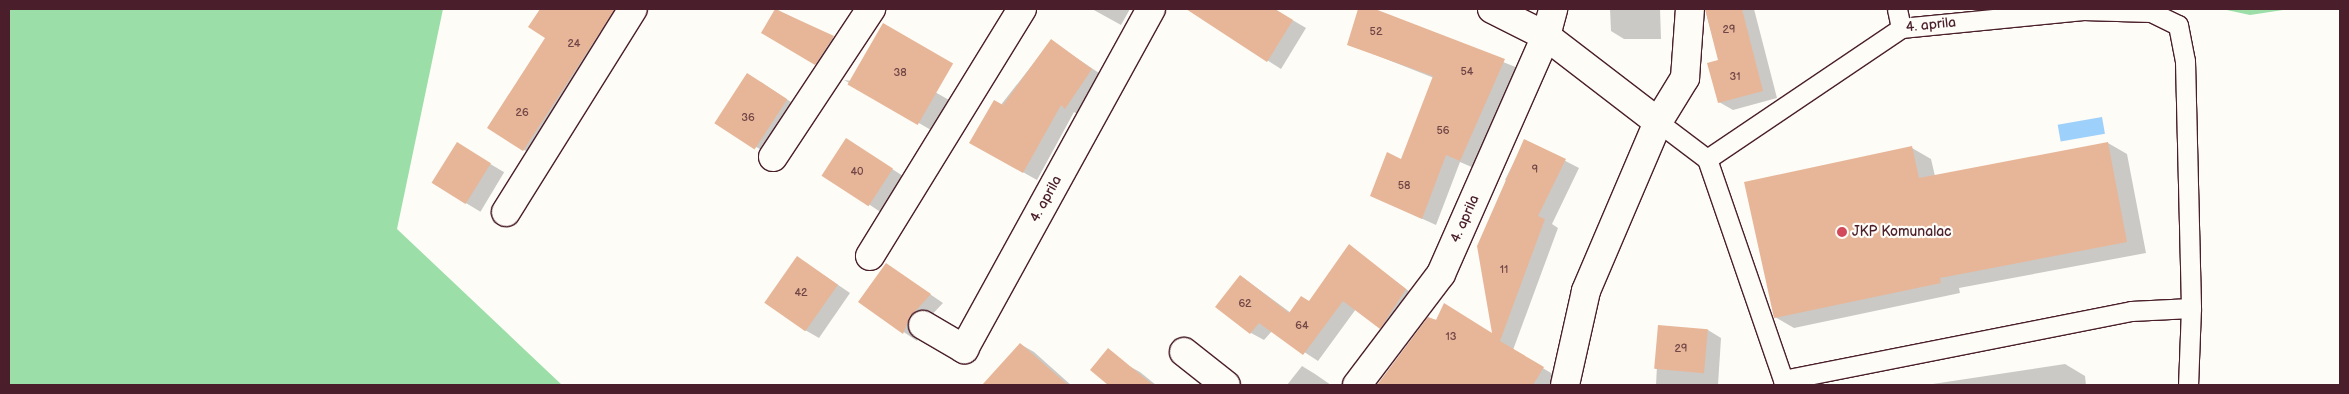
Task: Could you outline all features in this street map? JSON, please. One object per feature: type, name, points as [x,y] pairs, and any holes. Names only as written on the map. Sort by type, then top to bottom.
[{"type":"street","points":[[506,212],[633,9]]},
{"type":"street","points":[[773,157],[871,9]]},
{"type":"street","points":[[870,256],[1022,9]]},
{"type":"street","name":"4. aprila","points":[[923,325],[964,349],[1151,9]]},
{"type":"street","points":[[1492,9],[1546,36],[1658,122]]},
{"type":"street","name":"4. aprila","points":[[1357,385],[1441,274],[1546,36],[1553,9]]},
{"type":"street","points":[[1565,385],[1586,291],[1658,122],[1685,78],[1690,9]]},
{"type":"street","points":[[1184,352],[1226,385]]},
{"type":"lane","points":[[1897,9],[1901,28]]},
{"type":"lane","name":"4. aprila","points":[[1706,159],[1901,28],[2083,10],[2151,12],[2178,25],[2185,61],[2191,308]]},
{"type":"lane","points":[[1658,122],[1706,159],[1784,382],[2131,311],[2191,308],[2188,385]]},
{"type":"green space","points":[[9,9],[443,9],[397,229],[562,385],[9,385]]},
{"type":"green space","points":[[2222,9],[2289,9],[2250,15]]},
{"type":"water","points":[[2102,117],[2105,134],[2061,142],[2058,125]]},
{"type":"building","points":[[540,9],[615,9],[523,151],[487,128],[545,38],[528,27]]},
{"type":"building","points":[[775,9],[834,36],[815,65],[761,33]]},
{"type":"building","points":[[1186,9],[1275,9],[1293,20],[1267,62]]},
{"type":"building","points":[[1358,9],[1375,9],[1505,59],[1460,161],[1446,155],[1422,219],[1370,196],[1387,152],[1401,159],[1433,76],[1347,45]]},
{"type":"building","points":[[1705,9],[1742,9],[1763,91],[1718,103],[1707,63],[1718,60]]},
{"type":"building","points":[[883,23],[953,64],[918,125],[848,84]]},
{"type":"building","points":[[1051,39],[1092,69],[1065,109],[1061,105],[1023,173],[969,143],[994,100],[1003,105]]},
{"type":"building","points":[[747,73],[787,99],[755,149],[714,123]]},
{"type":"building","points":[[846,138],[893,168],[868,206],[821,176]]},
{"type":"building","points":[[1524,139],[1566,159],[1538,216],[1545,219],[1500,341],[1544,367],[1533,385],[1377,385],[1428,317],[1436,320],[1444,303],[1492,333],[1477,246]]},
{"type":"building","points":[[457,142],[491,163],[465,204],[432,183]]},
{"type":"building","points":[[2108,142],[2127,242],[1940,278],[1941,283],[1774,318],[1744,182],[1912,146],[1919,178]]},
{"type":"building","points":[[1349,244],[1406,289],[1380,329],[1343,301],[1303,355],[1259,323],[1250,334],[1215,307],[1240,275],[1289,313],[1301,296],[1309,301]]},
{"type":"building","points":[[797,256],[838,285],[805,331],[764,303]]},
{"type":"building","points":[[886,263],[931,294],[910,317],[903,334],[858,302]]},
{"type":"building","points":[[1658,325],[1708,329],[1704,373],[1654,369]]},
{"type":"building","points":[[1020,343],[1068,385],[982,385]]},
{"type":"building","points":[[1108,348],[1153,385],[1108,385],[1090,370]]},
{"type":"place","name":"JKP Komunalac","points":[[1842,232]]}]
